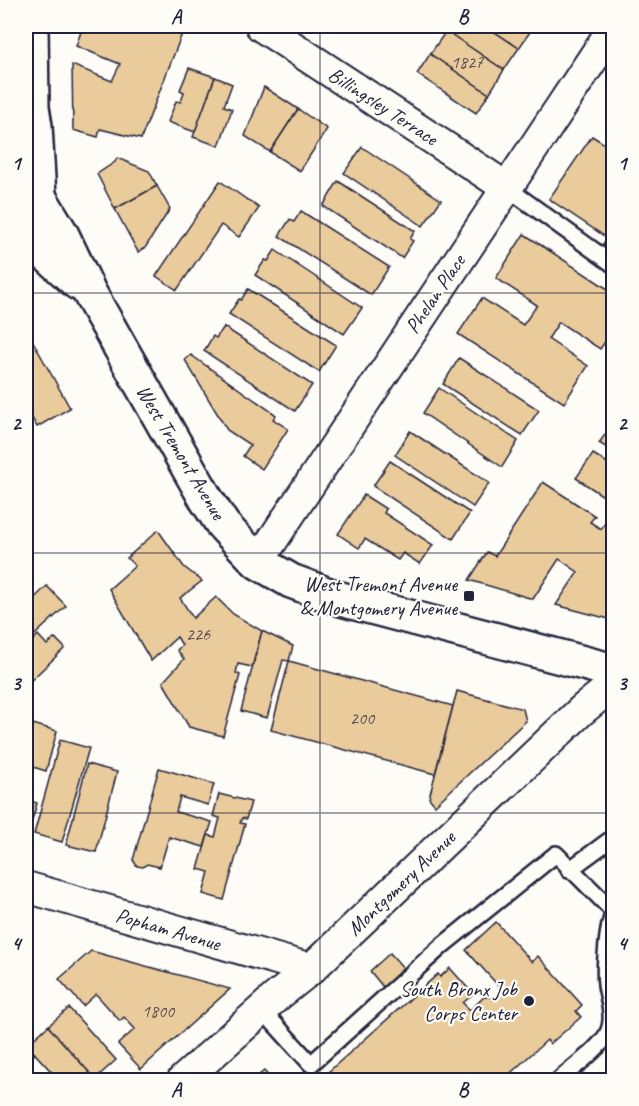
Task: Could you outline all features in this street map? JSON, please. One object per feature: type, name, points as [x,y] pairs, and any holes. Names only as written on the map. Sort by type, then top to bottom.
[{"type":"main road","points":[[32,26],[32,107],[35,126],[32,185]]},
{"type":"main road","name":"West Tremont Avenue","points":[[32,185],[61,233],[89,292],[206,499],[223,525],[258,562],[291,581],[337,598],[614,671]]},
{"type":"main road","name":"West Tremont Avenue","points":[[28,239],[89,292]]},
{"type":"street","name":"Billingsley Terrace","points":[[261,26],[506,187]]},
{"type":"street","name":"Phelan Place","points":[[258,562],[614,27]]},
{"type":"street","name":"Montgomery Avenue","points":[[183,1080],[311,969],[582,710],[603,693],[614,680]]},
{"type":"street","name":"Popham Avenue","points":[[26,887],[311,969]]},
{"type":"lane","points":[[506,187],[614,265]]},
{"type":"lane","points":[[569,870],[614,837]]},
{"type":"lane","points":[[262,1011],[311,1064],[442,945],[556,854],[569,870],[613,910],[606,966],[606,985],[612,1008],[611,1024],[605,1038],[559,1080]]},
{"type":"building","points":[[83,26],[185,26],[141,139],[100,129],[98,137],[73,130],[72,65],[112,81],[120,64],[76,46]]},
{"type":"building","points":[[449,26],[486,26],[519,48],[504,70],[446,31]]},
{"type":"building","points":[[486,26],[534,26],[519,48]]},
{"type":"building","points":[[446,31],[504,70],[489,94],[430,54]]},
{"type":"building","points":[[430,54],[489,94],[476,113],[417,74]]},
{"type":"building","points":[[189,68],[215,77],[195,132],[168,122],[176,101],[181,102],[184,92],[180,90]]},
{"type":"building","points":[[215,77],[232,84],[224,106],[232,109],[219,146],[193,137]]},
{"type":"building","points":[[264,87],[298,109],[270,152],[245,136]]},
{"type":"building","points":[[298,109],[327,129],[300,171],[270,152]]},
{"type":"building","points":[[592,136],[614,150],[614,251],[603,244],[607,238],[549,199]]},
{"type":"building","points":[[362,147],[441,200],[423,226],[344,173]]},
{"type":"building","points":[[117,158],[149,171],[157,186],[115,209],[97,174],[115,162]]},
{"type":"building","points":[[220,181],[259,208],[239,237],[221,225],[177,290],[156,276]]},
{"type":"building","points":[[338,181],[415,231],[410,239],[413,241],[402,258],[323,206]]},
{"type":"building","points":[[157,186],[170,209],[145,248],[138,252],[115,209]]},
{"type":"building","points":[[301,211],[389,267],[371,295],[279,236],[290,219],[294,222]]},
{"type":"building","points":[[524,234],[614,293],[614,329],[600,349],[559,322],[548,339],[588,366],[564,403],[458,334],[482,298],[523,325],[537,305],[496,278]]},
{"type":"building","points":[[275,250],[362,308],[344,334],[255,275]]},
{"type":"building","points":[[248,289],[336,345],[319,372],[229,314]]},
{"type":"building","points":[[224,327],[312,385],[295,411],[204,351],[213,336],[216,338]]},
{"type":"building","points":[[26,329],[70,408],[37,427],[26,407]]},
{"type":"building","points":[[191,355],[276,415],[273,419],[288,429],[262,469],[243,456],[250,445],[227,430],[185,360]]},
{"type":"building","points":[[459,358],[539,410],[522,435],[443,384]]},
{"type":"building","points":[[439,388],[518,441],[502,467],[423,413]]},
{"type":"building","points":[[614,422],[614,452],[599,443]]},
{"type":"building","points":[[410,431],[489,483],[473,507],[395,455]]},
{"type":"building","points":[[593,454],[614,467],[614,503],[576,478]]},
{"type":"building","points":[[390,461],[470,513],[453,539],[373,486]]},
{"type":"building","points":[[543,482],[595,516],[590,522],[601,529],[607,520],[614,525],[613,620],[556,605],[578,572],[559,559],[533,599],[469,580],[487,552],[495,556]]},
{"type":"building","points":[[364,495],[386,509],[384,513],[433,545],[420,564],[403,553],[398,560],[365,539],[359,548],[338,534]]},
{"type":"building","points":[[158,530],[184,567],[202,581],[180,598],[193,618],[216,597],[233,614],[262,631],[252,667],[238,664],[236,673],[240,675],[223,736],[189,727],[163,682],[184,659],[177,650],[182,645],[177,637],[151,661],[109,589],[135,566],[127,558]]},
{"type":"building","points":[[47,586],[66,606],[26,643],[26,606]]},
{"type":"building","points":[[262,631],[293,646],[289,661],[283,660],[267,718],[241,711]]},
{"type":"building","points":[[38,635],[47,645],[55,638],[65,648],[26,685],[26,647]]},
{"type":"building","points":[[289,661],[453,706],[435,774],[271,730]]},
{"type":"building","points":[[457,691],[523,709],[526,721],[435,805],[429,798]]},
{"type":"building","points":[[26,722],[57,731],[46,771],[30,766],[26,782]]},
{"type":"building","points":[[60,740],[89,748],[62,842],[34,834]]},
{"type":"building","points":[[87,764],[117,772],[96,852],[66,845]]},
{"type":"building","points":[[159,768],[214,784],[208,805],[180,797],[176,812],[212,822],[204,847],[169,837],[160,867],[147,864],[143,867],[137,866],[133,860]]},
{"type":"building","points":[[219,794],[251,802],[246,819],[242,818],[240,823],[245,824],[224,900],[203,894],[209,872],[198,869],[208,835],[215,837],[220,818],[213,816]]},
{"type":"building","points":[[26,800],[37,803],[26,842]]},
{"type":"building","name":"South Bronx Job Corps Center","points":[[496,922],[532,962],[538,956],[582,1005],[576,1011],[581,1017],[550,1044],[547,1040],[503,1080],[334,1080],[327,1073],[438,974],[440,977],[450,968],[473,994],[463,1003],[470,1010],[484,997],[492,997],[494,1000],[503,991],[466,950]]},
{"type":"building","points":[[91,951],[230,989],[141,1069],[118,1044],[135,1029],[124,1017],[120,1021],[96,994],[83,1006],[59,979]]},
{"type":"building","points":[[390,953],[404,969],[383,987],[370,971]]},
{"type":"building","points":[[69,1008],[116,1060],[95,1079],[48,1026]]},
{"type":"building","points":[[48,1026],[95,1079],[59,1080],[27,1045]]},
{"type":"building","points":[[26,1043],[35,1054],[26,1062]]},
{"type":"building","points":[[264,1071],[272,1080],[253,1080]]},
{"type":"place","name":"West Tremont Avenue & Montgomery Avenue","points":[[469,596]]},
{"type":"place","name":"South Bronx Job Corps Center","points":[[529,1001]]}]
